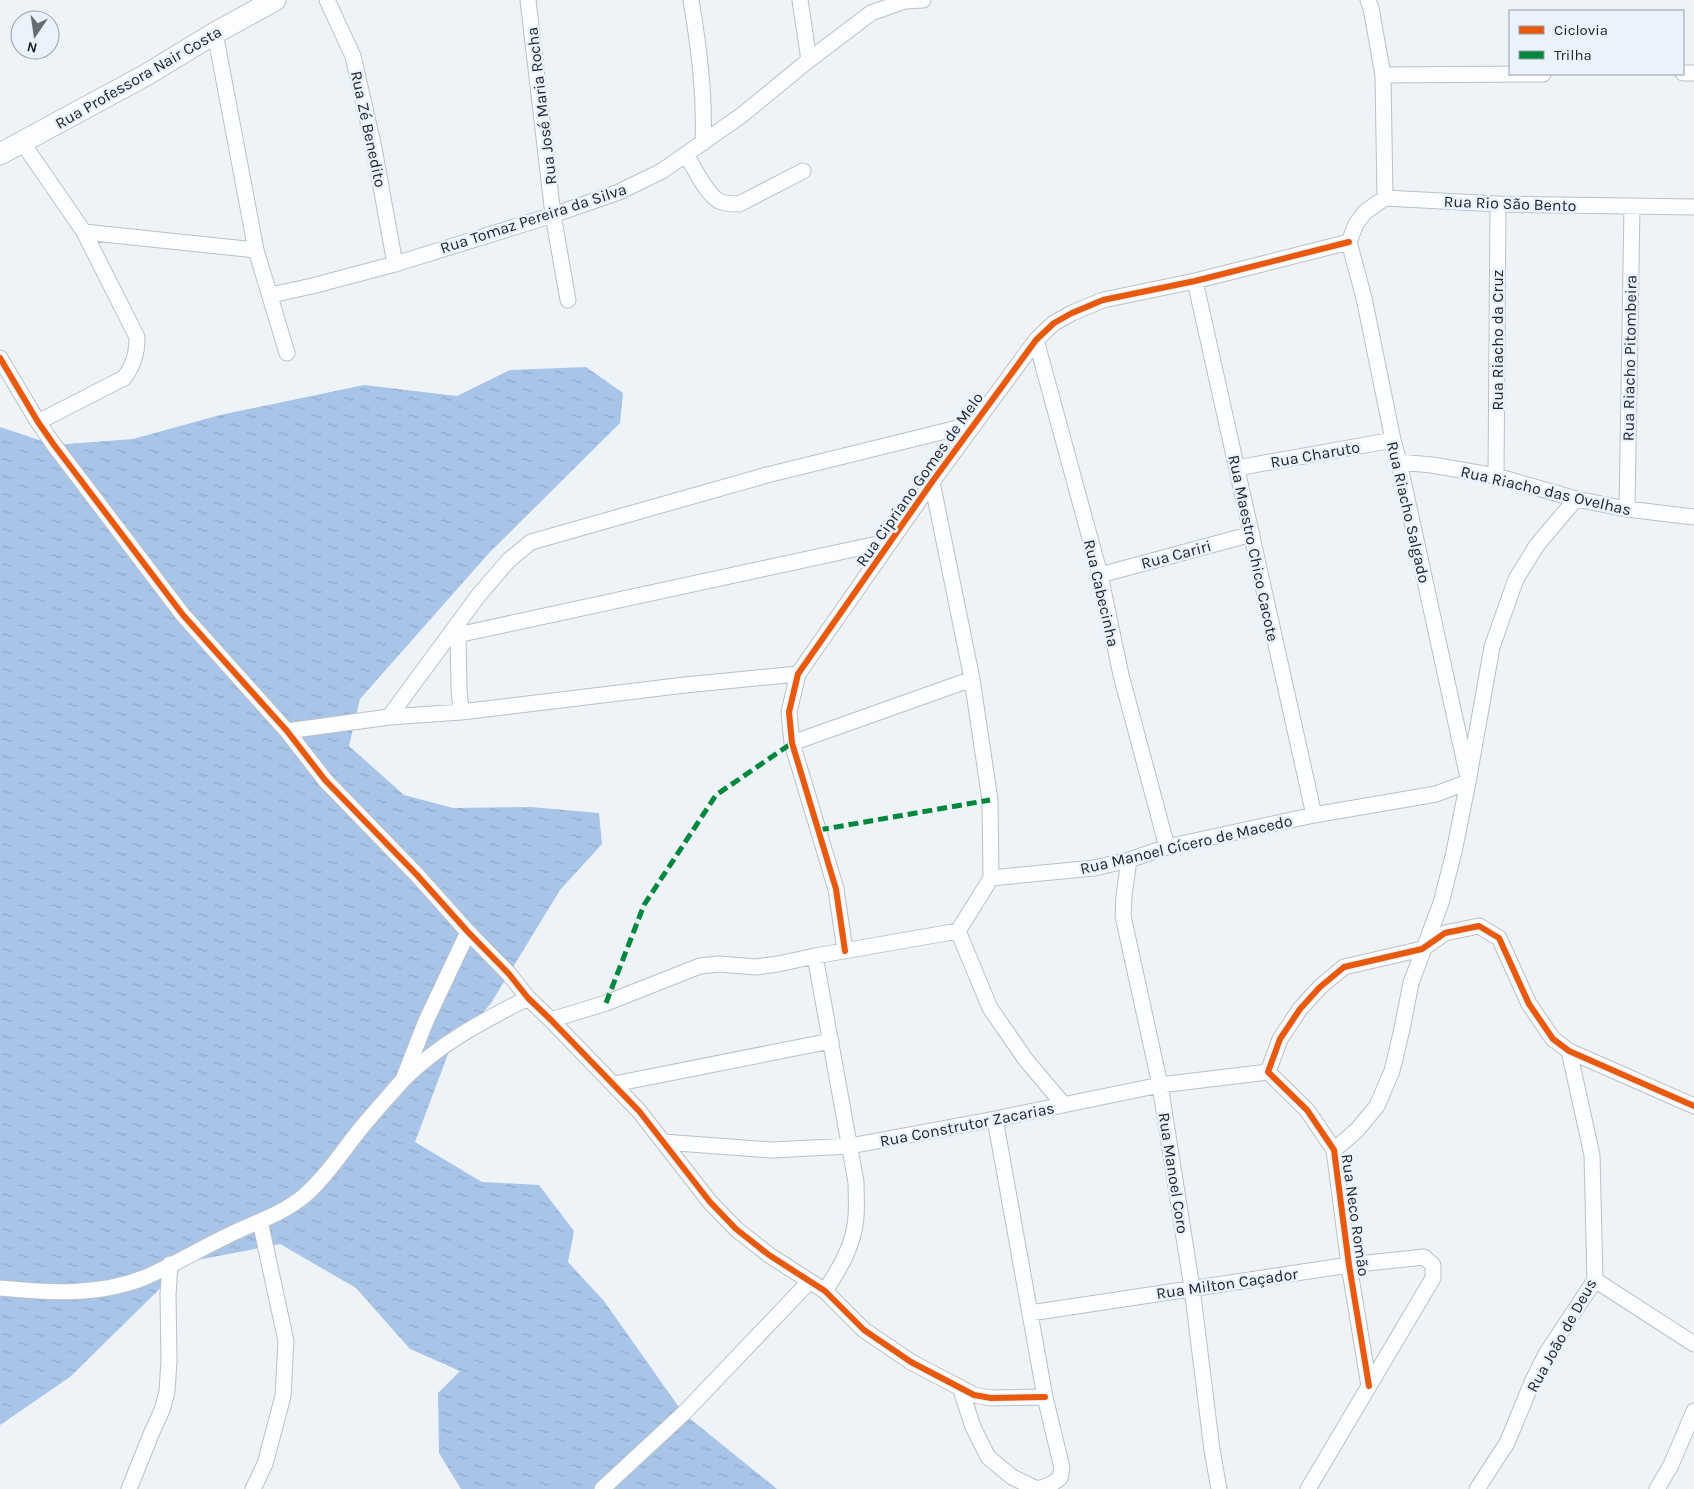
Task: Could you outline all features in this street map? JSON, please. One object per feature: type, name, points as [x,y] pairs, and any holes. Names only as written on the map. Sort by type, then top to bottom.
[{"type":"main road","name":"Rua Professora Nair Costa","points":[[0,154],[146,75],[215,33],[275,0]]},
{"type":"street","name":"Rua Zé Benedito","points":[[327,0],[353,56],[374,148],[395,264]]},
{"type":"street","name":"Rua José Maria Rocha","points":[[528,0],[554,215],[568,300]]},
{"type":"street","points":[[691,0],[701,61],[704,112],[703,143]]},
{"type":"street","points":[[800,0],[809,60]]},
{"type":"street","name":"Rua Tomaz Pereira da Silva","points":[[271,295],[395,264],[554,215],[618,192],[662,171],[703,143],[742,115],[809,60],[871,13],[906,2],[923,0]]},
{"type":"street","points":[[1349,242],[1356,224],[1365,212],[1385,198],[1383,75],[1368,0]]},
{"type":"street","points":[[215,33],[256,250],[287,353]]},
{"type":"street","points":[[1383,75],[1509,74]]},
{"type":"street","points":[[22,142],[84,232],[137,337],[137,352],[132,368],[124,378],[38,422]]},
{"type":"street","points":[[686,155],[712,196],[720,202],[728,204],[740,204],[803,170]]},
{"type":"street","name":"Rua Rio São Bento","points":[[1385,198],[1498,204],[1694,207]]},
{"type":"street","name":"Rua Riacho da Cruz","points":[[1496,476],[1498,204]]},
{"type":"street","name":"Rua Riacho Pitombeira","points":[[1626,509],[1632,207]]},
{"type":"street","points":[[84,232],[256,250]]},
{"type":"street","name":"Rua Cipriano Gomes de Melo","points":[[845,951],[836,890],[792,743],[789,712],[798,674],[932,482],[1036,340],[1054,323],[1103,300],[1195,281],[1349,242]]},
{"type":"street","name":"Rua Riacho Salgado","points":[[1349,242],[1364,298],[1468,782]]},
{"type":"street","name":"Rua Maestro Chico Cacote","points":[[1195,281],[1314,815]]},
{"type":"street","name":"Rua Cabecinha","points":[[1036,340],[1100,575],[1121,675],[1166,847]]},
{"type":"street","points":[[0,358],[54,445],[183,615],[287,732],[325,780],[417,875],[509,974],[528,998],[639,1111],[710,1202],[736,1228],[769,1255],[825,1291],[864,1330],[911,1362],[974,1395],[991,1398],[1045,1397]]},
{"type":"street","points":[[389,717],[453,636],[478,596],[509,560],[531,542],[767,475],[974,424]]},
{"type":"street","name":"Rua Charuto","points":[[1237,468],[1393,440]]},
{"type":"street","name":"Rua Riacho das Ovelhas","points":[[1399,462],[1432,465],[1496,476],[1576,499],[1626,509],[1694,517]]},
{"type":"street","points":[[551,1020],[606,1003],[700,966],[719,964],[756,967],[958,931],[991,878],[990,800],[972,679],[932,482]]},
{"type":"street","points":[[1334,1150],[1357,1130],[1377,1106],[1392,1071],[1411,982],[1441,903],[1454,852],[1492,648],[1516,579],[1537,545],[1576,499]]},
{"type":"street","name":"Rua Cariri","points":[[1100,575],[1252,534]]},
{"type":"street","points":[[453,636],[891,541]]},
{"type":"street","points":[[453,636],[461,712]]},
{"type":"street","points":[[287,732],[389,717],[461,712],[685,685],[798,674]]},
{"type":"street","points":[[792,743],[972,679]]},
{"type":"street","name":"Rua Manoel Cícero de Macedo","points":[[991,878],[1094,868],[1129,860],[1166,847],[1314,815],[1436,794],[1468,782]]},
{"type":"street","name":"Rua Manoel Coro","points":[[1129,860],[1123,916],[1160,1085],[1192,1288],[1212,1450],[1219,1489]]},
{"type":"street","points":[[1268,1072],[1280,1039],[1300,1009],[1320,987],[1344,968],[1422,949],[1445,933],[1479,926],[1499,938],[1529,1004],[1553,1039],[1569,1051],[1694,1106]]},
{"type":"street","points":[[958,931],[990,1008],[1026,1060],[1064,1105]]},
{"type":"street","points":[[402,1082],[426,1021],[468,932]]},
{"type":"street","points":[[815,956],[856,1182],[856,1217],[852,1242],[837,1273],[825,1291]]},
{"type":"street","points":[[0,1288],[80,1291],[114,1287],[146,1277],[229,1235],[285,1210],[304,1195],[328,1171],[363,1126],[402,1082],[425,1060],[470,1027],[528,998]]},
{"type":"street","points":[[614,1084],[831,1041]]},
{"type":"street","name":"Rua João de Deus","points":[[1477,1489],[1507,1443],[1546,1354],[1595,1280],[1592,1155],[1569,1051]]},
{"type":"street","name":"Rua Construtor Zacarias","points":[[664,1142],[772,1150],[850,1146],[996,1119],[1160,1085],[1268,1072]]},
{"type":"street","name":"Rua Neco Romão","points":[[1268,1072],[1307,1110],[1334,1150],[1349,1266],[1369,1386]]},
{"type":"street","points":[[960,1388],[973,1427],[988,1457],[1012,1477],[1037,1489],[1050,1485],[1060,1478],[1062,1468],[1045,1397],[996,1119]]},
{"type":"street","points":[[253,1489],[265,1464],[283,1396],[286,1341],[260,1221]]},
{"type":"street","name":"Rua Milton Caçador","points":[[1030,1313],[1192,1288],[1424,1257],[1432,1266],[1433,1278],[1369,1386]]},
{"type":"street","points":[[129,1489],[162,1410],[167,1392],[170,1264]]},
{"type":"street","points":[[1595,1280],[1694,1344]]},
{"type":"street","points":[[602,1489],[684,1412],[809,1282]]},
{"type":"street","points":[[1308,1489],[1369,1386]]},
{"type":"street","points":[[1657,1489],[1671,1465],[1694,1411]]},
{"type":"water","points":[[586,367],[623,393],[620,423],[489,553],[360,699],[349,746],[404,795],[453,808],[531,807],[599,813],[602,844],[560,890],[491,1003],[448,1054],[415,1142],[482,1182],[539,1185],[574,1231],[568,1262],[604,1301],[683,1413],[777,1489],[461,1489],[439,1453],[438,1393],[460,1371],[410,1349],[356,1288],[280,1244],[187,1262],[70,1377],[0,1425],[0,427],[54,445],[133,439],[220,415],[364,385],[457,396],[510,370]]},
{"type":"marked path","points":[[606,1003],[644,905],[716,795],[792,743]]},
{"type":"marked path","points":[[819,830],[990,800]]},
{"type":"cycle path","points":[[845,951],[836,889],[792,743],[789,712],[798,674],[932,482],[1036,340],[1054,323],[1103,300],[1195,281],[1349,242]]},
{"type":"cycle path","points":[[0,358],[54,445],[183,615],[287,731],[325,780],[417,875],[509,974],[528,998],[639,1111],[710,1202],[736,1229],[769,1255],[825,1291],[864,1330],[911,1362],[974,1395],[991,1398],[1045,1397]]},
{"type":"cycle path","points":[[1369,1386],[1349,1265],[1334,1150],[1307,1110],[1268,1072],[1280,1039],[1300,1009],[1320,987],[1344,967],[1422,949],[1445,933],[1479,926],[1499,938],[1529,1004],[1553,1039],[1569,1051],[1694,1106]]}]
